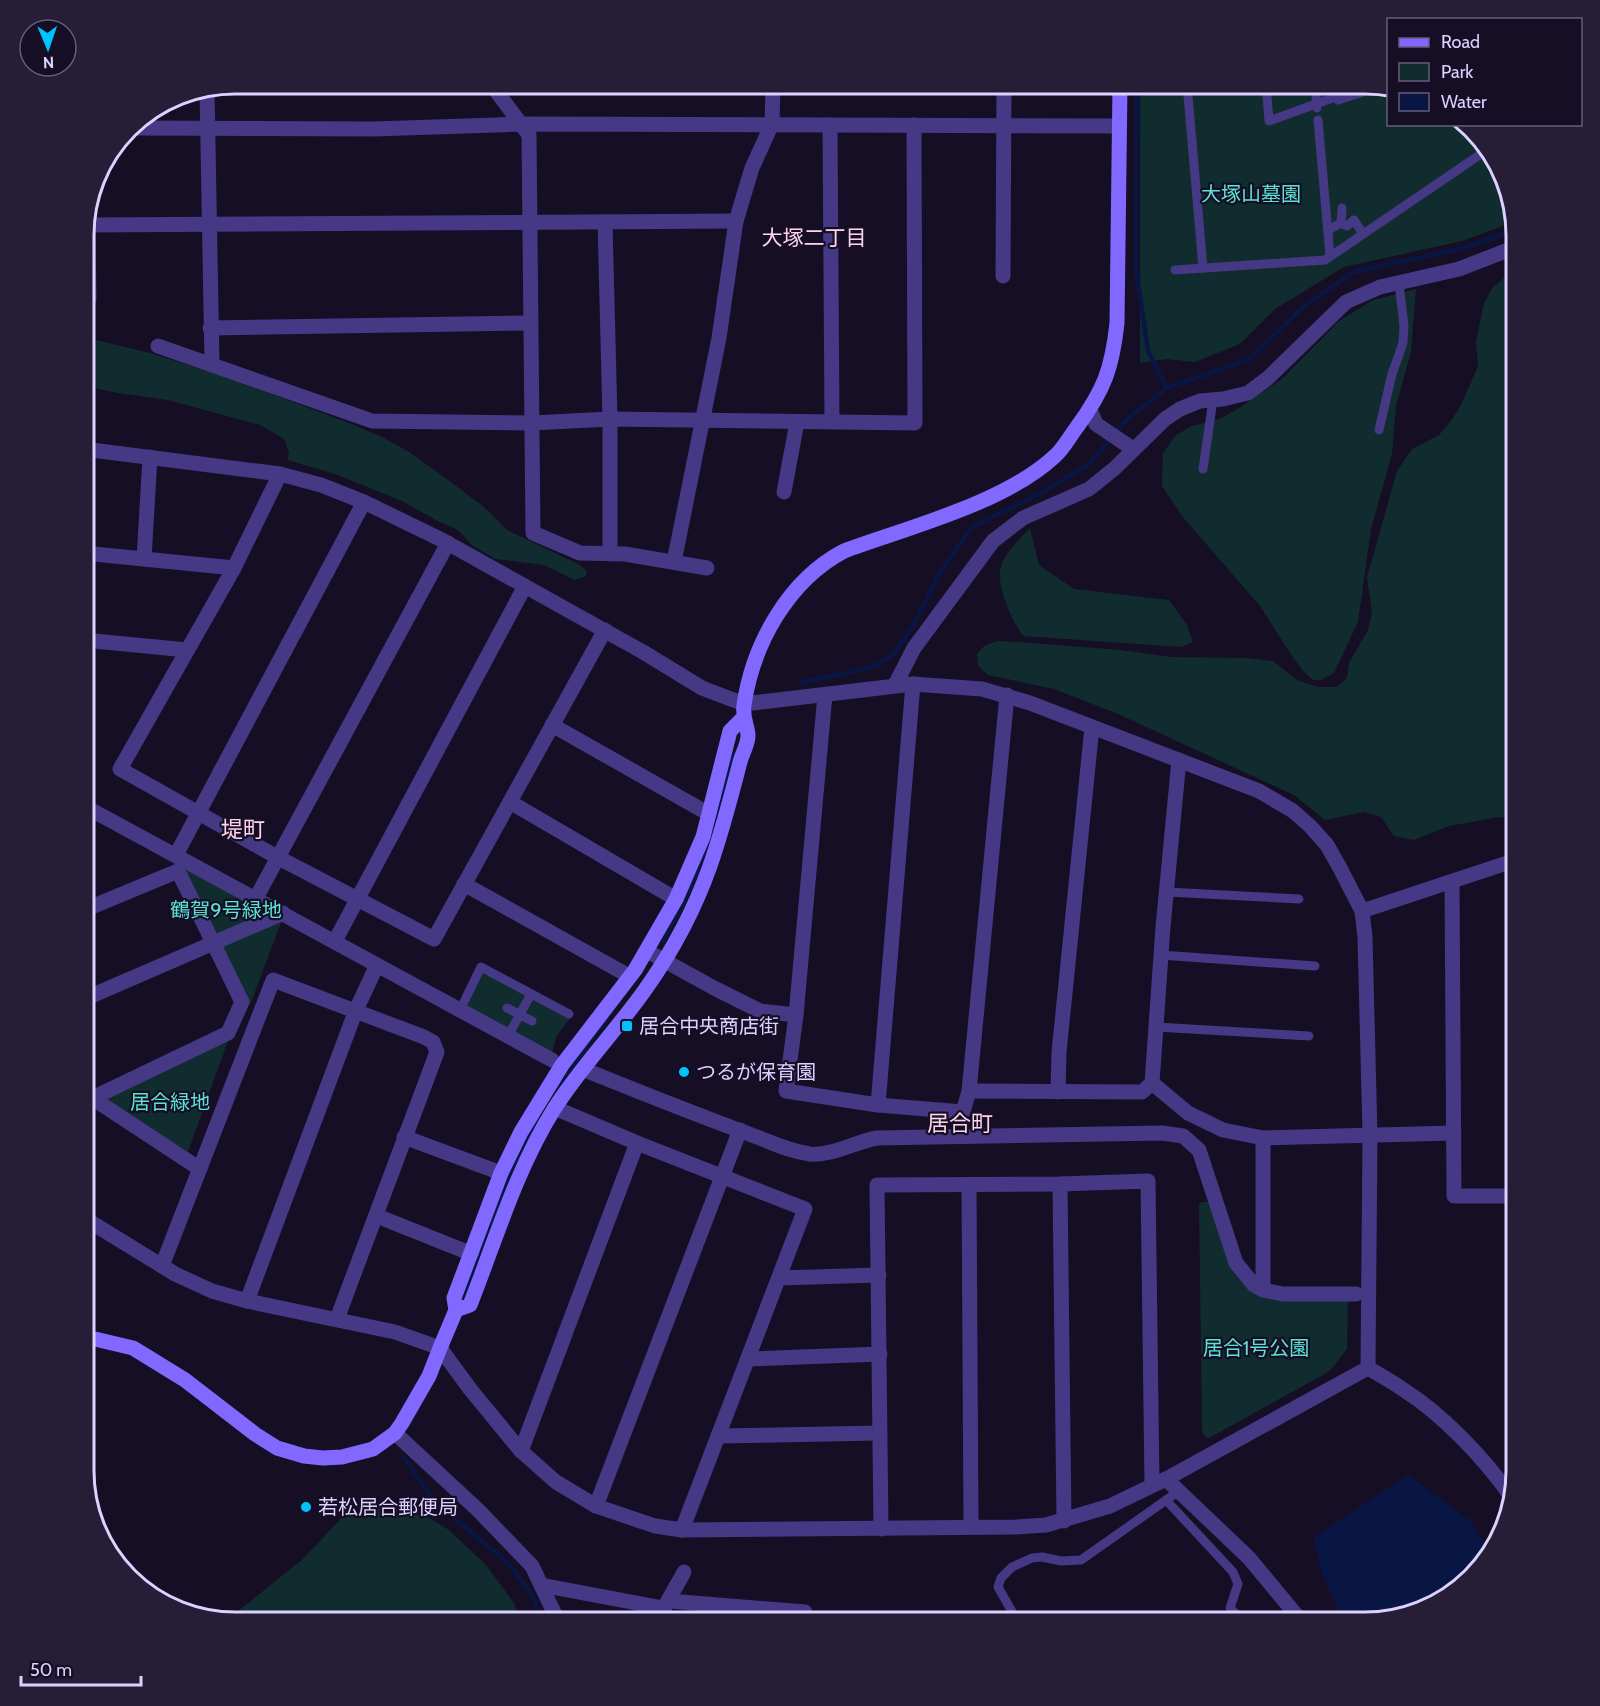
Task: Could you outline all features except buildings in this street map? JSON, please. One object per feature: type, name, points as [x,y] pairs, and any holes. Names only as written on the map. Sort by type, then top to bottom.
[{"type":"street","points":[[500,95],[529,135],[531,150],[530,323],[533,533],[579,553],[625,554],[708,568]]},
{"type":"street","points":[[674,562],[719,338],[736,221],[752,168],[772,124],[773,95]]},
{"type":"street","points":[[1003,276],[1004,95]]},
{"type":"street","points":[[94,1339],[133,1348],[185,1380],[255,1434],[288,1452],[323,1458],[342,1457],[373,1449],[395,1433],[412,1407],[441,1348],[456,1310],[454,1298],[501,1173],[532,1113],[562,1065],[647,951],[676,899],[695,858],[710,814],[730,731],[744,711],[757,659],[771,625],[799,584],[827,560],[844,551],[967,507],[1026,478],[1056,455],[1093,417],[1113,355],[1117,323],[1120,95]]},
{"type":"street","points":[[207,97],[212,363]]},
{"type":"street","points":[[145,128],[374,129],[522,124],[1119,126]]},
{"type":"street","points":[[830,124],[832,422]]},
{"type":"street","points":[[158,346],[212,363],[372,421],[532,423],[610,419],[703,419],[915,423],[914,125]]},
{"type":"street","points":[[95,224],[736,221]]},
{"type":"street","points":[[605,222],[610,419],[610,554]]},
{"type":"street","points":[[895,685],[914,648],[993,541],[1023,518],[1089,489],[1180,409],[1200,401],[1248,393],[1268,378],[1346,302],[1380,287],[1459,269],[1506,251]]},
{"type":"street","points":[[210,328],[530,323]]},
{"type":"street","points":[[1093,417],[1133,449]]},
{"type":"street","points":[[784,492],[797,422]]},
{"type":"street","points":[[95,450],[280,474],[321,485],[364,502],[448,543],[744,711],[825,695],[895,685],[913,684],[982,689],[1007,695],[1179,760],[1259,792],[1293,811],[1327,845],[1362,911],[1365,937],[1370,1135],[1368,1368]]},
{"type":"street","points":[[144,559],[150,457]]},
{"type":"street","points":[[280,474],[234,568],[120,769],[277,857],[434,939],[604,630]]},
{"type":"street","points":[[176,855],[364,502]]},
{"type":"street","points":[[256,898],[448,543]]},
{"type":"street","points":[[95,554],[234,568]]},
{"type":"street","points":[[335,941],[525,586]]},
{"type":"street","points":[[95,640],[187,651]]},
{"type":"street","points":[[878,1105],[913,684]]},
{"type":"street","points":[[825,695],[796,1016],[786,1091],[878,1105],[963,1112],[969,1091],[1004,707],[1007,695]]},
{"type":"street","points":[[456,1310],[470,1305],[517,1180],[555,1107],[577,1075],[647,988],[664,961],[703,886],[725,820],[748,736],[744,711]]},
{"type":"street","points":[[552,725],[710,814]]},
{"type":"street","points":[[1058,1092],[1059,1052],[1092,727]]},
{"type":"street","points":[[969,1091],[1142,1092],[1152,1083],[1179,760]]},
{"type":"street","points":[[510,802],[676,899]]},
{"type":"street","points":[[95,812],[552,1060]]},
{"type":"street","points":[[1362,911],[1506,863]]},
{"type":"street","points":[[94,906],[178,871],[242,1002],[228,1033],[94,1097]]},
{"type":"street","points":[[1452,882],[1455,1196],[1506,1196]]},
{"type":"street","points":[[465,884],[628,976]]},
{"type":"street","points":[[94,994],[283,913]]},
{"type":"street","points":[[647,951],[760,1011],[796,1016]]},
{"type":"street","points":[[247,1301],[356,1010],[377,965]]},
{"type":"street","points":[[162,1266],[273,980],[356,1010],[433,1042],[437,1052],[337,1319]]},
{"type":"street","points":[[590,1072],[784,1149],[812,1154],[838,1150],[860,1141],[877,1138],[1162,1132],[1183,1136],[1199,1150],[1236,1263],[1254,1285],[1263,1290],[1283,1294],[1356,1294]]},
{"type":"street","points":[[1152,1083],[1188,1113],[1223,1130],[1263,1138],[1454,1133]]},
{"type":"street","points":[[94,1104],[200,1169]]},
{"type":"street","points":[[555,1107],[722,1178],[805,1209],[682,1530]]},
{"type":"street","points":[[596,1506],[740,1130]]},
{"type":"street","points":[[404,1137],[501,1173]]},
{"type":"street","points":[[1263,1138],[1263,1290]]},
{"type":"street","points":[[521,1451],[637,1143]]},
{"type":"street","points":[[881,1529],[877,1185],[1148,1181],[1159,1481]]},
{"type":"street","points":[[1060,1184],[1064,1521]]},
{"type":"street","points":[[969,1185],[970,1527]]},
{"type":"street","points":[[377,1216],[472,1252]]},
{"type":"street","points":[[94,1224],[187,1281],[247,1301],[395,1332],[441,1348],[470,1389],[521,1451],[556,1482],[596,1506],[655,1526],[682,1530],[1026,1526],[1064,1521],[1110,1506],[1368,1368]]},
{"type":"street","points":[[779,1278],[879,1275]]},
{"type":"street","points":[[748,1359],[880,1354]]},
{"type":"street","points":[[1368,1368],[1406,1391],[1442,1420],[1476,1451],[1504,1488]]},
{"type":"street","points":[[395,1433],[510,1542],[532,1566],[555,1612]]},
{"type":"street","points":[[718,1436],[880,1433]]},
{"type":"street","points":[[1159,1481],[1179,1491],[1249,1558],[1294,1612]]},
{"type":"street","points":[[664,1610],[684,1572]]},
{"type":"street","points":[[541,1584],[664,1610],[805,1612]]},
{"type":"lane","points":[[1187,95],[1203,268]]},
{"type":"lane","points":[[1267,95],[1269,121],[1317,106],[1338,96],[1338,100],[1354,95]]},
{"type":"lane","points":[[1316,95],[1317,106]]},
{"type":"lane","points":[[1318,120],[1330,256]]},
{"type":"lane","points":[[1174,270],[1325,260],[1480,155]]},
{"type":"lane","points":[[1341,223],[1342,208]]},
{"type":"lane","points":[[1354,208],[1354,220],[1364,234]]},
{"type":"lane","points":[[1341,223],[1347,226],[1354,220]]},
{"type":"lane","points":[[1328,230],[1341,223]]},
{"type":"lane","points":[[1379,430],[1392,374],[1403,343],[1404,326],[1399,283]]},
{"type":"lane","points":[[1203,469],[1213,400]]},
{"type":"lane","points":[[1167,892],[1299,899]]},
{"type":"lane","points":[[1161,955],[1315,966]]},
{"type":"lane","points":[[460,1010],[481,968],[569,1014]]},
{"type":"lane","points":[[508,1036],[531,994]]},
{"type":"lane","points":[[507,1008],[532,1021]]},
{"type":"lane","points":[[1156,1028],[1309,1036]]},
{"type":"lane","points":[[1012,1612],[998,1587],[1001,1578],[1012,1567],[1032,1558],[1061,1561],[1082,1560],[1179,1491]]},
{"type":"lane","points":[[1166,1500],[1233,1572],[1238,1584],[1236,1597],[1230,1608],[1234,1612]]},
{"type":"green space","name":"大塚山墓園","points":[[1140,95],[1387,96],[1387,126],[1452,126],[1464,136],[1487,165],[1501,199],[1505,225],[1462,241],[1344,267],[1275,309],[1240,344],[1195,362],[1166,359],[1140,363]]},
{"type":"green space","points":[[1506,276],[1506,819],[1499,817],[1449,826],[1414,840],[1394,836],[1381,817],[1364,812],[1325,820],[1294,795],[1118,714],[1054,689],[988,675],[978,666],[977,654],[984,646],[997,641],[1017,642],[1121,650],[1172,657],[1248,658],[1273,661],[1297,680],[1318,687],[1337,687],[1347,678],[1349,663],[1368,630],[1372,612],[1367,577],[1397,471],[1412,449],[1439,435],[1462,403],[1478,366],[1476,342],[1484,303],[1492,288]]},
{"type":"green space","points":[[1416,289],[1411,352],[1396,406],[1392,454],[1371,529],[1358,622],[1334,673],[1321,680],[1313,680],[1292,656],[1260,606],[1182,516],[1162,486],[1163,453],[1176,435],[1192,426],[1219,419],[1282,379],[1339,321],[1373,300]]},
{"type":"green space","points":[[95,340],[154,354],[232,379],[384,438],[409,452],[483,506],[507,530],[578,564],[586,570],[586,576],[575,580],[544,565],[495,559],[472,545],[458,530],[402,501],[335,474],[288,460],[289,452],[284,439],[260,425],[168,400],[95,388]]},
{"type":"green space","points":[[1030,528],[1039,565],[1074,589],[1169,600],[1187,625],[1193,642],[1181,647],[1023,636],[1002,592],[1000,574],[1006,555]]},
{"type":"green space","name":"鶴賀9号緑地","points":[[187,865],[274,912],[216,939],[183,870]]},
{"type":"green space","points":[[282,920],[250,1005],[220,944]]},
{"type":"green space","points":[[482,970],[571,1017],[557,1035],[552,1052],[464,1007]]},
{"type":"green space","name":"居合緑地","points":[[229,1038],[188,1152],[100,1098]]},
{"type":"green space","name":"居合1号公園","points":[[1213,1202],[1253,1287],[1348,1298],[1347,1349],[1330,1371],[1209,1438],[1204,1436],[1202,1428],[1199,1203]]},
{"type":"green space","points":[[394,1503],[418,1511],[449,1530],[486,1565],[514,1603],[516,1612],[237,1612],[303,1559],[347,1512]]},
{"type":"water","points":[[1408,1475],[1471,1521],[1485,1544],[1464,1570],[1427,1597],[1392,1609],[1339,1612],[1321,1571],[1314,1537]]},
{"type":"waterway","points":[[1137,95],[1136,270],[1148,351],[1167,388]]},
{"type":"waterway","points":[[801,683],[875,666],[894,654],[916,621],[942,569],[972,527],[1041,493],[1089,464],[1126,420],[1167,388],[1250,359],[1303,307],[1353,272],[1460,249],[1506,233]]},
{"type":"waterway","points":[[663,941],[700,870],[734,755]]},
{"type":"waterway","points":[[573,1065],[607,1019]]},
{"type":"waterway","points":[[555,1090],[569,1070]]},
{"type":"waterway","points":[[464,1294],[516,1158],[537,1120]]},
{"type":"waterway","points":[[403,1456],[433,1500],[509,1564],[533,1596],[538,1612]]},
{"type":"place","name":"居合中央商店街","points":[[627,1026]]},
{"type":"place","name":"つるが保育園","points":[[684,1072]]},
{"type":"place","name":"若松居合郵便局","points":[[306,1507]]},
{"type":"district","name":"大塚二丁目","points":[[814,237]]},
{"type":"district","name":"堤町","points":[[243,829]]},
{"type":"district","name":"居合町","points":[[960,1123]]}]
